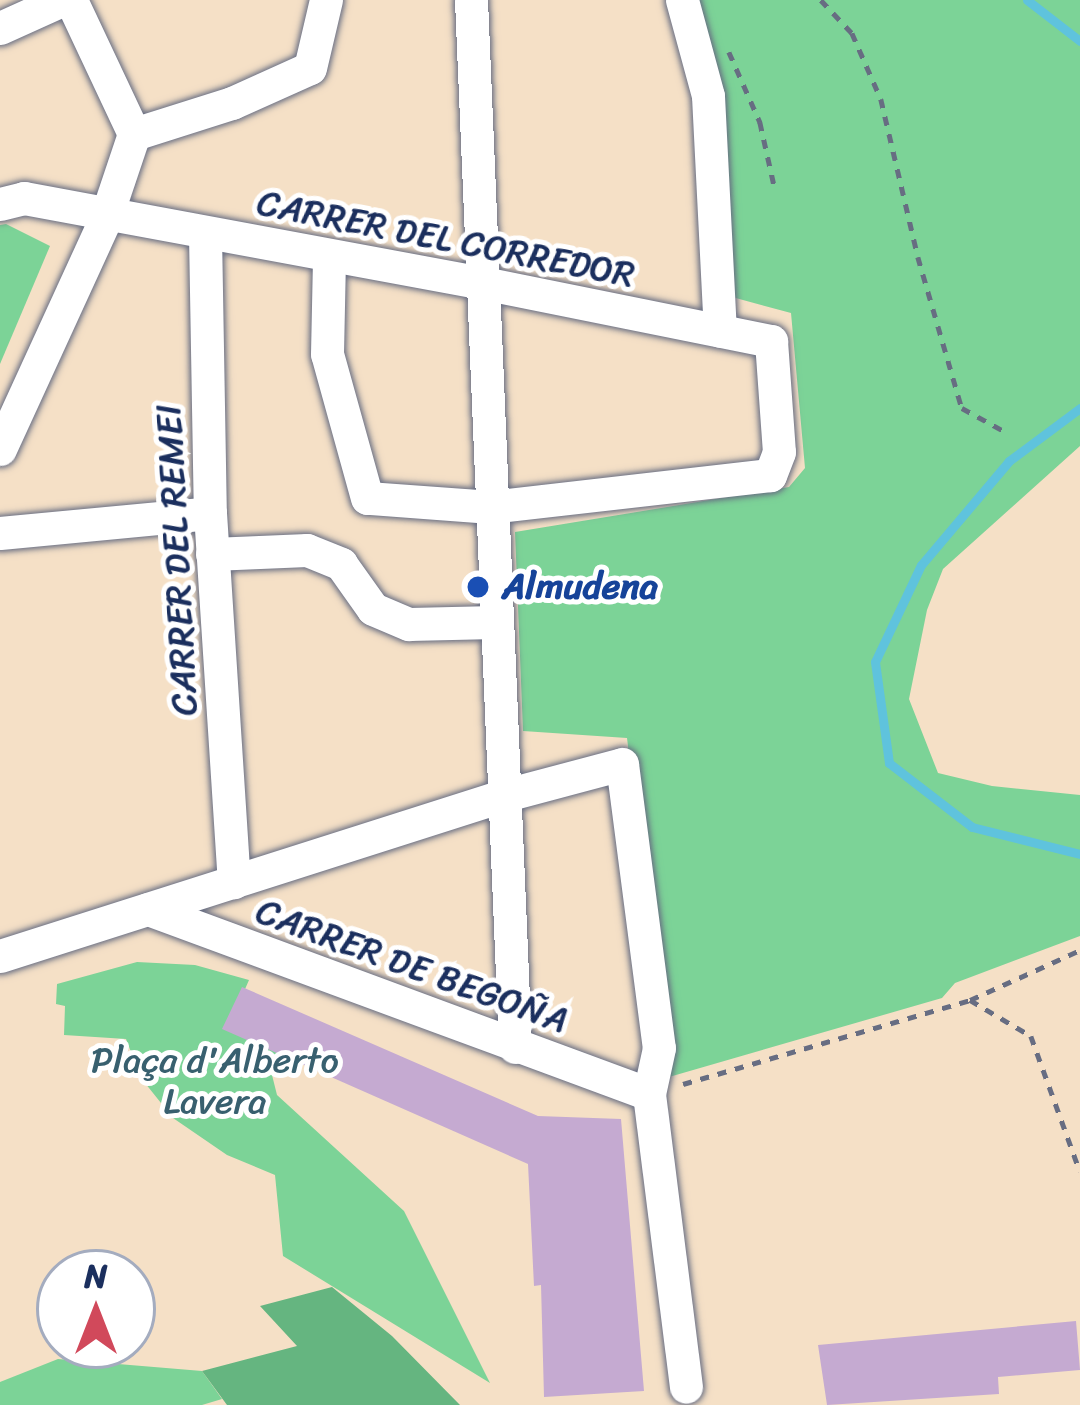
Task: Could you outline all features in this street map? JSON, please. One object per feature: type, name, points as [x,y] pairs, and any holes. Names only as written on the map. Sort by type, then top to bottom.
[{"type":"street","points":[[0,28],[66,0],[134,134],[106,217],[0,449]]},
{"type":"street","points":[[134,134],[232,104],[310,68],[326,0]]},
{"type":"street","points":[[471,0],[515,1047]]},
{"type":"street","points":[[682,0],[708,96],[720,331]]},
{"type":"street","name":"CARRER DEL CORREDOR","points":[[0,204],[24,198],[771,341],[779,452],[770,475],[491,507]]},
{"type":"street","name":"CARRER DEL REMEI","points":[[205,234],[210,513],[233,882]]},
{"type":"street","points":[[329,256],[327,354],[367,498],[491,507]]},
{"type":"street","points":[[0,533],[210,513]]},
{"type":"street","points":[[212,554],[307,550],[340,564],[373,608],[409,624],[495,622]]},
{"type":"street","name":"CARRER DE BEGOÑA","points":[[0,956],[502,796],[622,764],[659,1048],[649,1094],[148,910]]},
{"type":"street","points":[[649,1094],[686,1387]]},
{"type":"path","points":[[821,0],[852,33],[881,99],[918,257],[962,408],[1002,430]]},
{"type":"path","points":[[722,39],[760,122],[775,189]]},
{"type":"path","points":[[649,1094],[970,1000],[1080,950]]},
{"type":"path","points":[[970,1000],[1031,1036],[1080,1171]]},
{"type":"green space","points":[[695,0],[1080,0],[1080,446],[943,569],[927,610],[909,699],[938,773],[992,786],[1080,795],[1080,936],[955,983],[942,998],[669,1077],[627,738],[523,731],[515,532],[789,487],[805,468],[791,313],[732,297]]},
{"type":"green space","points":[[0,225],[50,246],[0,364]]},
{"type":"green space","name":"Plaça d'Alberto Lavera","points":[[137,962],[195,965],[249,980],[229,1026],[281,1053],[272,1075],[277,1095],[404,1211],[490,1383],[283,1256],[275,1175],[227,1155],[173,1118],[141,1078],[126,1039],[64,1035],[65,1006],[56,1004],[57,984]]},
{"type":"green space","points":[[332,1287],[392,1336],[460,1405],[227,1405],[202,1371],[297,1346],[260,1306]]},
{"type":"green space","points":[[156,1367],[202,1371],[222,1399],[202,1405],[0,1405],[0,1382],[36,1368]]},
{"type":"building","points":[[242,987],[538,1116],[621,1119],[644,1391],[544,1397],[541,1285],[534,1286],[528,1164],[222,1029]]},
{"type":"building","points":[[1076,1321],[1080,1370],[998,1377],[999,1394],[827,1405],[818,1345]]},
{"type":"waterway","points":[[1027,0],[1080,41]]},
{"type":"waterway","points":[[1080,408],[1009,461],[921,565],[875,662],[889,763],[972,827],[1080,854]]},
{"type":"place","name":"Almudena","points":[[478,587]]}]
